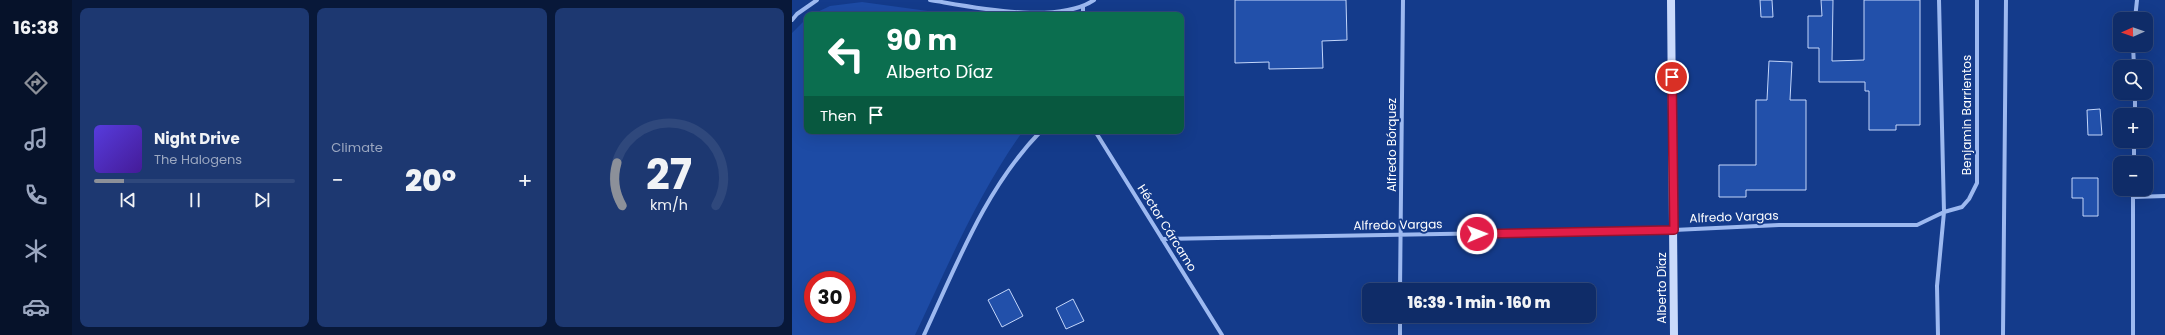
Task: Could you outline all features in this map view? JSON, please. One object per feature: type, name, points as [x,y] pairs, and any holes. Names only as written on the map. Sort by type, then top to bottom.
[{"type":"street","points":[[792,20],[797,14],[817,0]]},
{"type":"street","points":[[930,0],[1007,12]]},
{"type":"street","points":[[1046,12],[1083,7],[1094,0]]},
{"type":"street","name":"Alfredo Bórquez","points":[[1400,283],[1403,0]]},
{"type":"street","name":"Alberto Díaz","points":[[1671,0],[1674,335]]},
{"type":"street","name":"Benjamin Barrientos","points":[[1938,335],[1937,286],[1944,212],[1939,0]]},
{"type":"street","name":"Benjamin Barrientos","points":[[1944,212],[1962,207],[1969,199],[1977,183],[1977,0]]},
{"type":"street","points":[[2003,335],[2006,0]]},
{"type":"street","points":[[2136,12],[2137,0]]},
{"type":"street","points":[[1083,7],[1083,12]]},
{"type":"street","points":[[924,335],[967,241],[998,186],[1021,152],[1038,134]]},
{"type":"street","name":"Héctor Cárcamo","points":[[1097,134],[1222,335]]},
{"type":"street","points":[[2133,335],[2133,197],[2165,196]]},
{"type":"street","name":"Alfredo Vargas","points":[[1162,239],[1674,230],[1779,225],[1917,225],[1944,212]]},
{"type":"street","points":[[1400,323],[1400,335]]},
{"type":"shaded area","points":[[862,2],[935,12],[817,12],[830,6]]},
{"type":"shaded area","points":[[804,21],[804,134],[1021,134],[992,180],[964,230],[915,335],[792,335],[792,33]]},
{"type":"building","points":[[1235,0],[1346,0],[1347,40],[1322,41],[1323,68],[1269,69],[1269,62],[1235,63]]},
{"type":"building","points":[[1760,0],[1772,0],[1773,17],[1761,17]]},
{"type":"building","points":[[1821,0],[1833,0],[1832,61],[1864,60],[1864,0],[1920,0],[1920,125],[1896,125],[1896,130],[1869,130],[1869,91],[1865,91],[1865,82],[1819,82],[1819,48],[1808,48],[1808,16],[1822,16]]},
{"type":"building","points":[[1769,61],[1792,62],[1790,100],[1806,100],[1806,190],[1746,190],[1746,197],[1719,197],[1719,165],[1756,165],[1756,100],[1767,100]]},
{"type":"building","points":[[2100,109],[2102,135],[2088,135],[2087,110]]},
{"type":"building","points":[[2072,178],[2098,178],[2098,216],[2083,216],[2083,198],[2072,198]]},
{"type":"building","points":[[1009,289],[1023,316],[1002,327],[988,300]]},
{"type":"building","points":[[1073,299],[1084,321],[1066,329],[1056,308]]},
{"type":"route","points":[[1477,234],[1674,230],[1672,77]]}]
